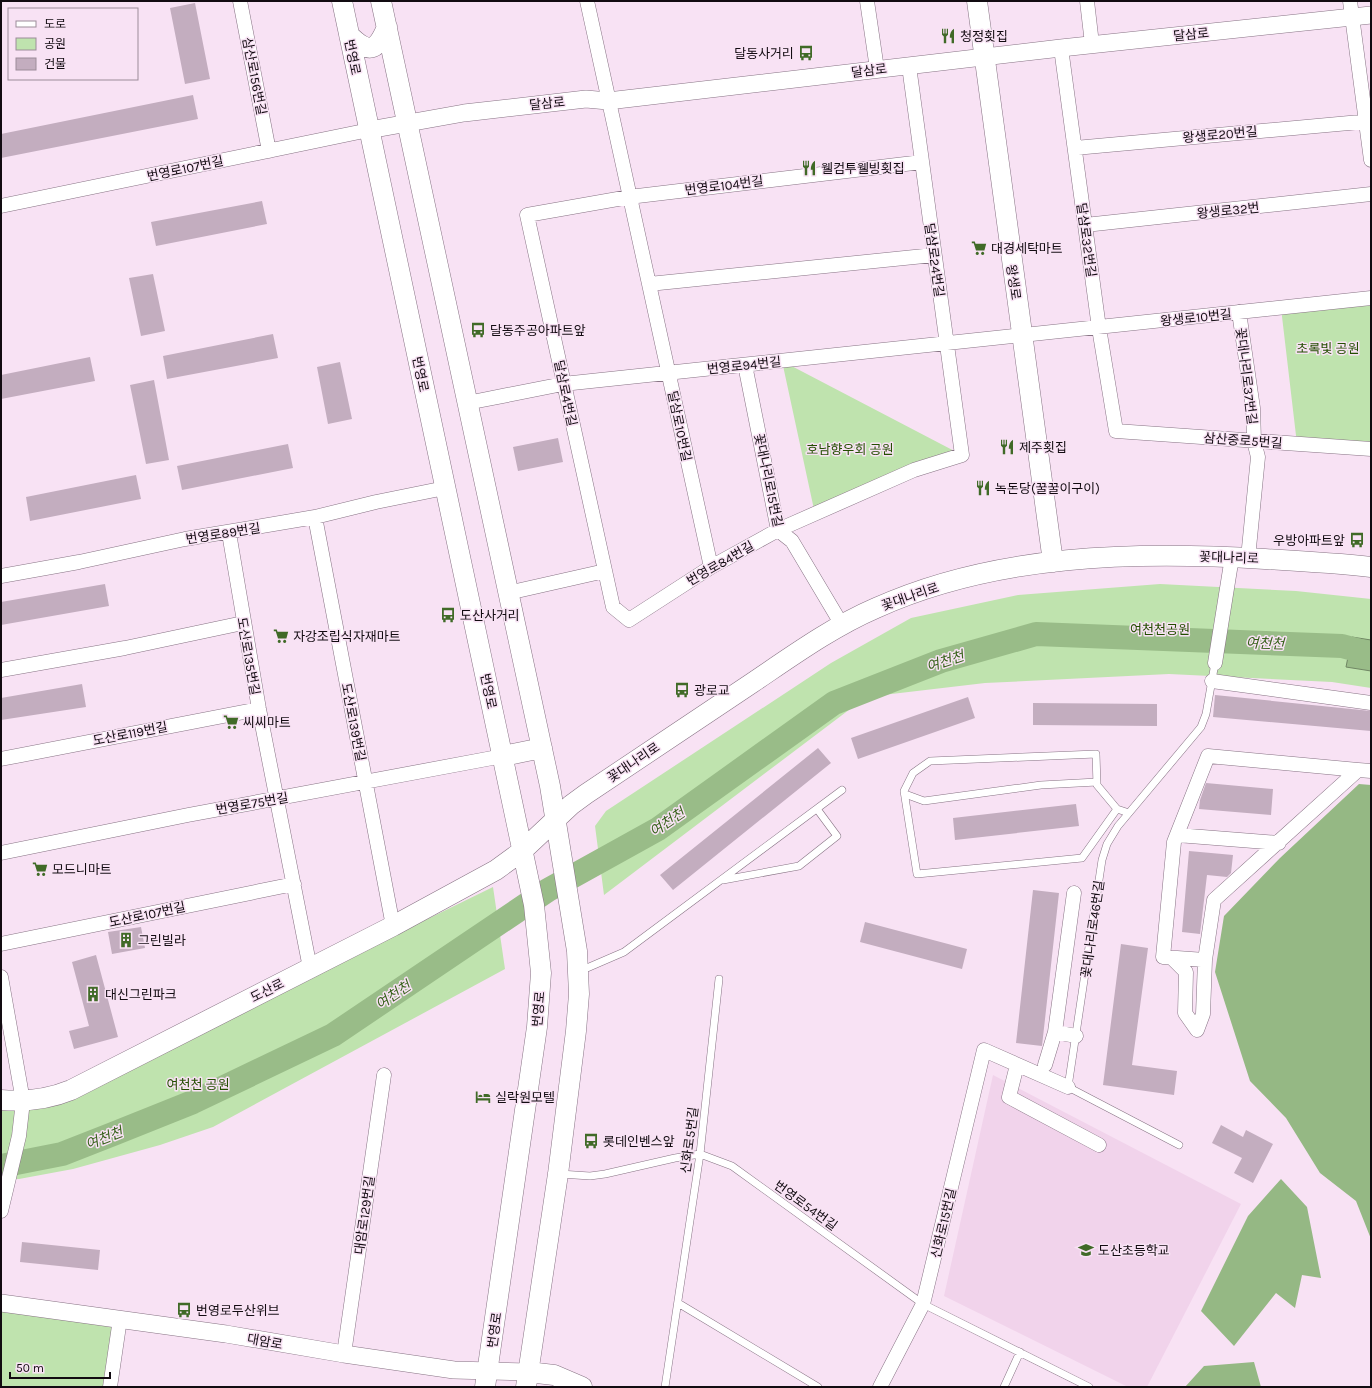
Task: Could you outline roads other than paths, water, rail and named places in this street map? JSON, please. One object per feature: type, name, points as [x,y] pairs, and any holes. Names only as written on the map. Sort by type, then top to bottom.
[{"type":"main road","name":"번영로","points":[[342,1],[503,756],[534,905],[539,942],[541,973],[537,1027],[486,1379]]},
{"type":"main road","points":[[381,1],[542,748],[556,818],[575,931],[578,972],[576,1031],[558,1174],[527,1380],[554,1375],[582,1387]]},
{"type":"main road","name":"왕생로","points":[[977,1],[1053,562]]},
{"type":"main road","points":[[349,35],[358,44],[371,48],[377,46],[387,27]]},
{"type":"main road","name":"꽃대나리로","points":[[524,858],[556,818],[586,794],[805,648],[842,625],[876,608],[957,580],[1053,562],[1122,556],[1240,557],[1371,567]]},
{"type":"main road","points":[[503,756],[542,748]]},
{"type":"main road","name":"도산로","points":[[1,1100],[23,1101],[48,1098],[71,1090],[393,926],[496,870],[524,858]]},
{"type":"street","name":"삼산로156번길","points":[[240,1],[269,150]]},
{"type":"street","name":"달삼로10번길","points":[[587,1],[711,567]]},
{"type":"street","points":[[867,1],[877,69]]},
{"type":"street","points":[[1087,1],[1092,44]]},
{"type":"street","name":"달삼로","points":[[369,130],[406,122],[464,113],[586,99],[608,101],[909,66],[1061,48],[1351,9],[1371,15]]},
{"type":"street","points":[[1351,9],[1368,121],[1371,160]]},
{"type":"street","name":"달삼로32번길","points":[[1061,48],[1085,225],[1116,431]]},
{"type":"street","name":"달삼로24번길","points":[[909,66],[962,455]]},
{"type":"street","name":"왕생로20번길","points":[[1075,148],[1368,121]]},
{"type":"street","name":"번영로107번길","points":[[1,206],[369,130]]},
{"type":"street","name":"번영로104번길","points":[[527,215],[629,197],[922,162]]},
{"type":"street","name":"왕생로32번","points":[[1085,225],[1371,194]]},
{"type":"street","name":"달삼로4번길","points":[[527,215],[605,570]]},
{"type":"street","points":[[649,284],[934,255]]},
{"type":"street","name":"왕생로10번길","points":[[1022,336],[1371,298]]},
{"type":"street","name":"꽃대나리로37번길","points":[[1215,663],[1227,586],[1240,557],[1258,458],[1254,441],[1253,408],[1239,312]]},
{"type":"street","name":"번영로94번길","points":[[467,403],[564,384],[1022,336]]},
{"type":"street","name":"꽃대나리로15번길","points":[[745,365],[778,530],[792,542],[842,625]]},
{"type":"street","name":"삼산중로5번길","points":[[1116,431],[1371,449]]},
{"type":"street","name":"번영로84번길","points":[[605,570],[613,607],[629,620],[711,567],[778,530],[914,470],[962,455]]},
{"type":"street","name":"번영로89번길","points":[[1,576],[79,562],[185,539],[315,518],[376,502],[445,488]]},
{"type":"street","name":"도산로139번길","points":[[315,518],[393,926]]},
{"type":"street","name":"도산로135번길","points":[[229,533],[259,709],[310,968]]},
{"type":"street","points":[[508,593],[605,570]]},
{"type":"street","points":[[1,670],[125,648],[244,623]]},
{"type":"street","points":[[1212,681],[1371,703]]},
{"type":"street","name":"도산로119번길","points":[[1,759],[259,709]]},
{"type":"street","name":"번영로75번길","points":[[1,853],[503,756]]},
{"type":"street","points":[[1205,960],[1163,957],[1174,842],[1208,756],[1365,770]]},
{"type":"street","points":[[1172,958],[1186,972],[1185,1013],[1197,1030],[1203,1014],[1205,960],[1214,900],[1278,843],[1365,770]]},
{"type":"street","points":[[1177,835],[1278,843]]},
{"type":"street","name":"도산로107번길","points":[[1,944],[294,884]]},
{"type":"street","points":[[1045,1065],[1055,1032],[1074,893]]},
{"type":"street","points":[[1,978],[23,1101],[19,1136],[1,1211]]},
{"type":"street","points":[[1055,1032],[1076,1036]]},
{"type":"street","name":"신화로15번길","points":[[880,1387],[923,1304],[984,1050],[1017,1065]]},
{"type":"street","points":[[1068,1087],[1017,1065],[1009,1097],[1099,1145]]},
{"type":"street","name":"대암로129번길","points":[[344,1354],[384,1075]]},
{"type":"street","name":"대암로","points":[[1,1303],[226,1334],[344,1354],[454,1370],[486,1379],[527,1380]]},
{"type":"street","points":[[110,1387],[120,1319]]},
{"type":"lane","name":"꽃대나리로46번길","points":[[1068,1087],[1102,860],[1106,844],[1118,826],[1201,727],[1206,714],[1215,663]]},
{"type":"lane","points":[[1117,809],[1082,858],[917,874],[904,791],[913,773],[930,761],[1096,754],[1097,785],[1117,809],[1129,813]]},
{"type":"lane","points":[[905,794],[924,800],[1041,785],[1097,782]]},
{"type":"lane","points":[[578,972],[624,952],[842,790]]},
{"type":"lane","points":[[720,881],[799,866],[837,836],[817,809]]},
{"type":"lane","name":"신화로5번길","points":[[665,1387],[700,1154],[719,979]]},
{"type":"lane","points":[[1068,1087],[1179,1145]]},
{"type":"lane","name":"번영로54번길","points":[[558,1174],[590,1176],[605,1174],[675,1158],[700,1154],[732,1166],[923,1304],[1089,1387]]},
{"type":"lane","points":[[678,1303],[818,1387]]},
{"type":"lane","points":[[1004,1387],[1020,1352]]},
{"type":"waterway","name":"여천천","points":[[1,1166],[62,1154],[113,1134],[193,1102],[333,1035],[548,890],[658,829],[834,703],[941,661],[1036,634],[1342,646],[1371,654]]},
{"type":"place","name":"청정횟집","points":[[948,36]]},
{"type":"place","name":"달동사거리","points":[[806,53]]},
{"type":"place","name":"웰컴투웰빙횟집","points":[[809,168]]},
{"type":"place","name":"대경세탁마트","points":[[979,248]]},
{"type":"place","name":"달동주공아파트앞","points":[[478,330]]},
{"type":"place","name":"제주횟집","points":[[1007,447]]},
{"type":"place","name":"녹돈당(꿀꿀이구이)","points":[[983,488]]},
{"type":"place","name":"우방아파트앞","points":[[1357,540]]},
{"type":"place","name":"도산사거리","points":[[448,615]]},
{"type":"place","name":"자강조립식자재마트","points":[[281,636]]},
{"type":"place","name":"광로교","points":[[682,690]]},
{"type":"place","name":"씨씨마트","points":[[231,722]]},
{"type":"place","name":"모드니마트","points":[[40,869]]},
{"type":"place","name":"그린빌라","points":[[126,940]]},
{"type":"place","name":"대신그린파크","points":[[93,994]]},
{"type":"place","name":"실락원모텔","points":[[483,1097]]},
{"type":"place","name":"롯데인벤스앞","points":[[591,1141]]},
{"type":"place","name":"도산초등학교","points":[[1086,1250]]},
{"type":"place","name":"번영로두산위브","points":[[184,1310]]},
{"type":"park label","name":"초록빛 공원","points":[[1328,348]]},
{"type":"park label","name":"호남향우회 공원","points":[[850,449]]},
{"type":"park label","name":"여천천공원","points":[[1160,629]]},
{"type":"park label","name":"여천천 공원","points":[[198,1084]]}]
